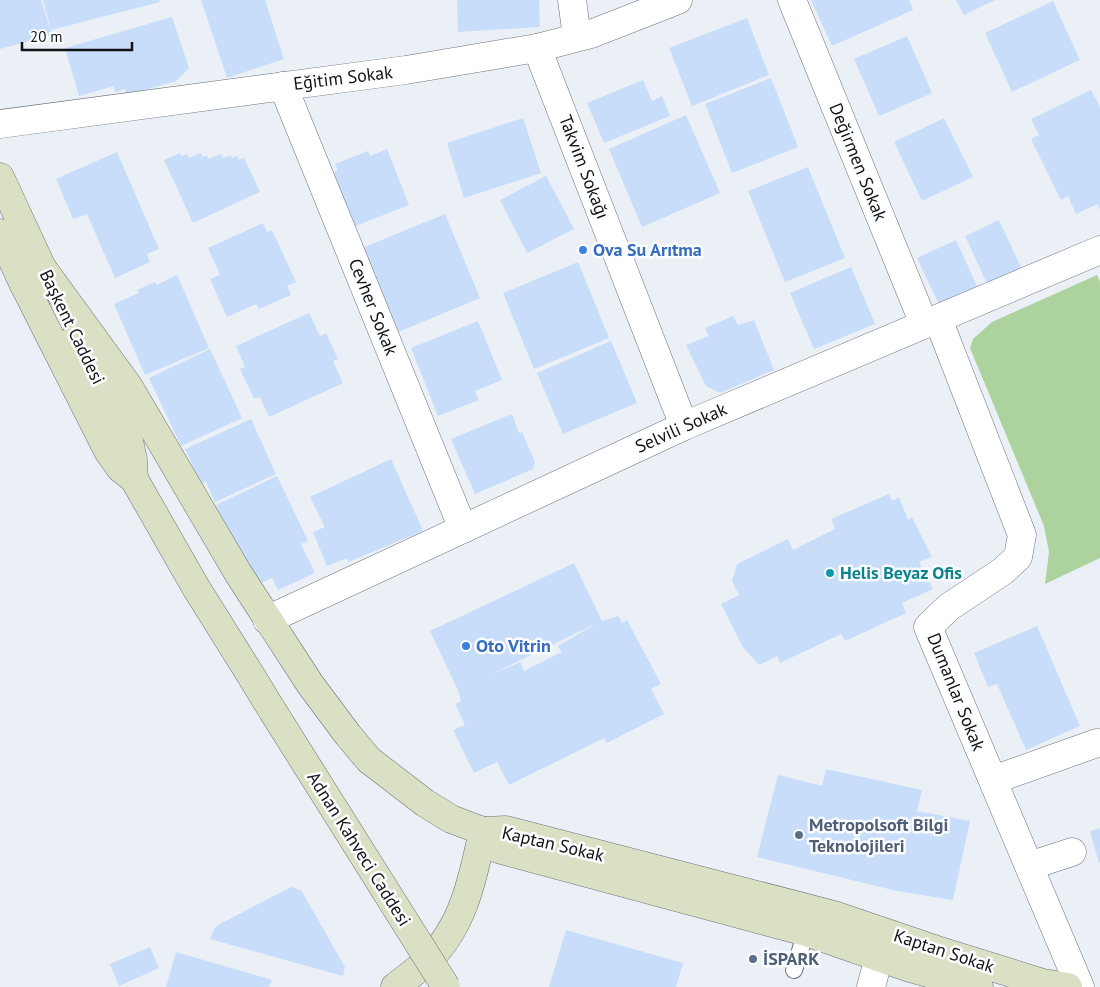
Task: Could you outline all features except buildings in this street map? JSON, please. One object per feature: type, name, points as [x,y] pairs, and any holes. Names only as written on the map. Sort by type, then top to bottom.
[{"type":"main road","name":"Başkent Caddesi","points":[[0,177],[42,269],[129,441],[134,479]]},
{"type":"main road","name":"Başkent Caddesi","points":[[0,233],[23,283],[108,451],[120,468],[134,479],[195,586],[272,710]]},
{"type":"main road","points":[[42,269],[129,387],[267,620],[348,735],[369,760],[425,803],[451,818],[483,831],[474,874],[464,907],[450,933],[429,959],[395,987]]},
{"type":"main road","name":"Adnan Kahveci Caddesi","points":[[272,710],[446,987]]},
{"type":"main road","name":"Kaptan Sokak","points":[[483,831],[506,830],[834,915],[1043,983],[1068,987]]},
{"type":"main road","name":"Kaptan Sokak","points":[[483,831],[498,849],[806,932],[910,968],[979,987]]},
{"type":"street","points":[[572,0],[577,37]]},
{"type":"street","name":"Eğitim Sokak","points":[[0,124],[406,70],[537,48],[591,34],[678,0]]},
{"type":"street","name":"Değirmen Sokak","points":[[792,0],[931,321]]},
{"type":"street","name":"Takvim Sokağı","points":[[537,48],[684,426]]},
{"type":"street","name":"Cevher Sokak","points":[[283,86],[463,529]]},
{"type":"street","name":"Selvili Sokak","points":[[267,620],[684,426],[1100,250]]},
{"type":"street","name":"Dumanlar Sokak","points":[[931,321],[1006,492],[1022,535],[1018,557],[1003,571],[950,607],[928,627],[1080,987]]},
{"type":"street","points":[[993,780],[1097,743]]},
{"type":"street","points":[[1029,866],[1072,852]]},
{"type":"street","points":[[871,987],[879,957]]},
{"type":"lane","points":[[794,970],[806,932]]},
{"type":"green space","points":[[1097,275],[1100,282],[1100,558],[1045,584],[1049,552],[1044,526],[970,348],[973,339],[992,322]]},
{"type":"place","name":"Ova Su Arıtma","points":[[583,250]]},
{"type":"place","name":"Helis Beyaz Ofis","points":[[830,573]]},
{"type":"place","name":"Oto Vitrin","points":[[466,646]]},
{"type":"place","name":"Metropolsoft Bilgi Teknolojileri","points":[[799,835]]},
{"type":"place","name":"İSPARK","points":[[753,959]]}]
